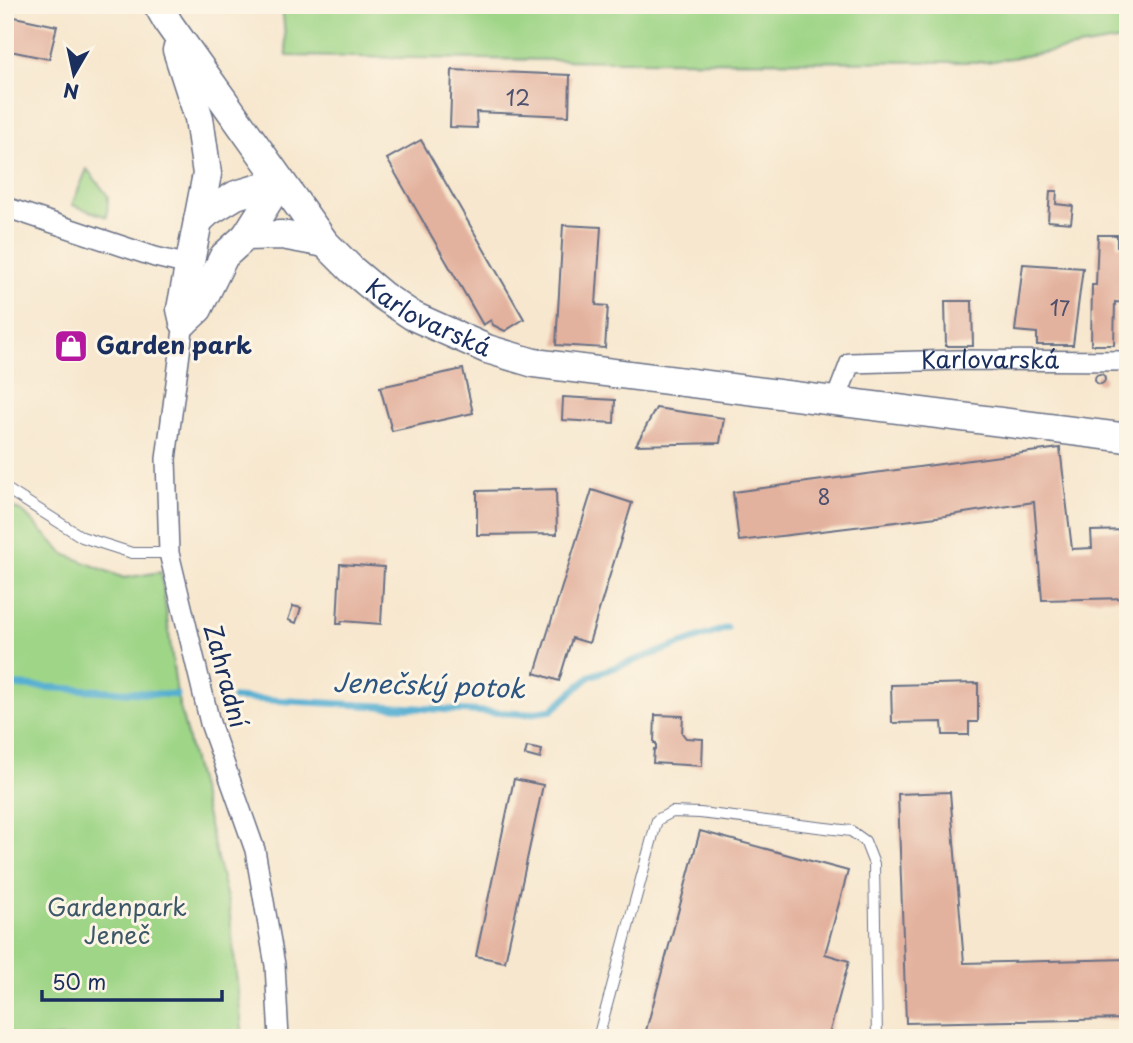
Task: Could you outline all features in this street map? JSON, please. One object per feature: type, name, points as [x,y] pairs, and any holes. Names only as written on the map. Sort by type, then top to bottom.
[{"type":"main road","name":"Karlovarská","points":[[164,15],[325,243],[366,283],[413,317],[462,339],[534,363],[1128,438]]},
{"type":"main road","points":[[164,15],[198,118],[207,173],[181,309],[184,322],[198,309],[224,256],[246,236],[280,182]]},
{"type":"main road","points":[[198,221],[236,195],[280,182]]},
{"type":"main road","points":[[246,236],[282,235],[325,243]]},
{"type":"street","points":[[5,206],[155,257],[189,265]]},
{"type":"street","name":"Zahradní","points":[[184,322],[166,459],[169,553],[210,723],[255,850],[275,965],[279,1038]]},
{"type":"street","name":"Karlovarská","points":[[835,402],[850,363],[957,360],[1128,361]]},
{"type":"lane","points":[[5,488],[82,537],[132,553],[169,553]]},
{"type":"lane","points":[[598,1038],[657,820],[672,812],[851,831],[866,841],[874,864],[877,1038]]},
{"type":"green space","points":[[282,5],[1128,5],[1128,39],[987,62],[618,61],[287,56]]},
{"type":"green space","points":[[87,169],[108,196],[107,217],[72,205]]},
{"type":"green space","name":"Gardenpark Jeneč","points":[[5,503],[24,513],[64,554],[124,578],[161,572],[177,695],[229,907],[243,1038],[5,1038]]},
{"type":"building","points":[[5,15],[57,26],[49,59],[5,50]]},
{"type":"building","points":[[452,70],[570,75],[569,116],[476,112],[477,128],[450,127]]},
{"type":"building","points":[[421,140],[524,319],[505,331],[493,325],[491,320],[483,325],[387,159]]},
{"type":"building","points":[[1050,191],[1057,191],[1056,204],[1073,206],[1071,223],[1048,221]]},
{"type":"building","points":[[563,225],[601,227],[596,305],[608,306],[605,348],[556,345]]},
{"type":"building","points":[[1098,235],[1117,235],[1117,246],[1128,246],[1128,303],[1115,302],[1114,345],[1091,345],[1092,285],[1096,285]]},
{"type":"building","points":[[1023,264],[1083,268],[1073,345],[1037,345],[1037,333],[1015,331]]},
{"type":"building","points":[[945,301],[972,301],[973,346],[946,346]]},
{"type":"building","points":[[463,369],[473,413],[392,431],[380,387]]},
{"type":"building","points":[[1100,374],[1104,375],[1104,383],[1100,384],[1096,383],[1095,379],[1096,375]]},
{"type":"building","points":[[563,397],[615,400],[614,423],[562,420]]},
{"type":"building","points":[[656,408],[724,418],[720,443],[636,445]]},
{"type":"building","points":[[1060,448],[1072,549],[1092,548],[1091,531],[1128,530],[1128,598],[1042,600],[1034,502],[945,516],[739,541],[733,492]]},
{"type":"building","points":[[556,489],[557,534],[477,535],[477,491]]},
{"type":"building","points":[[592,490],[632,503],[589,643],[572,638],[559,681],[535,673]]},
{"type":"building","points":[[340,564],[384,567],[381,624],[342,621],[337,624]]},
{"type":"building","points":[[293,606],[301,608],[296,623],[288,620]]},
{"type":"building","points":[[978,683],[978,722],[969,722],[969,735],[943,735],[942,722],[892,723],[891,685]]},
{"type":"building","points":[[655,715],[683,716],[682,733],[686,738],[703,739],[702,766],[653,763],[656,749]]},
{"type":"building","points":[[527,747],[542,750],[540,759],[525,755]]},
{"type":"building","points":[[514,779],[543,785],[505,962],[476,956]]},
{"type":"building","points":[[950,792],[964,963],[1128,959],[1128,1019],[906,1023],[898,794]]},
{"type":"building","points":[[700,831],[848,871],[825,954],[849,961],[828,1038],[644,1038]]},
{"type":"waterway","name":"Jenečský potok","points":[[234,698],[525,714],[552,710],[590,676],[727,628]]},
{"type":"waterway","name":"Jenečský potok","points":[[5,685],[177,695]]},
{"type":"place","name":"Garden park","points":[[71,346]]}]
